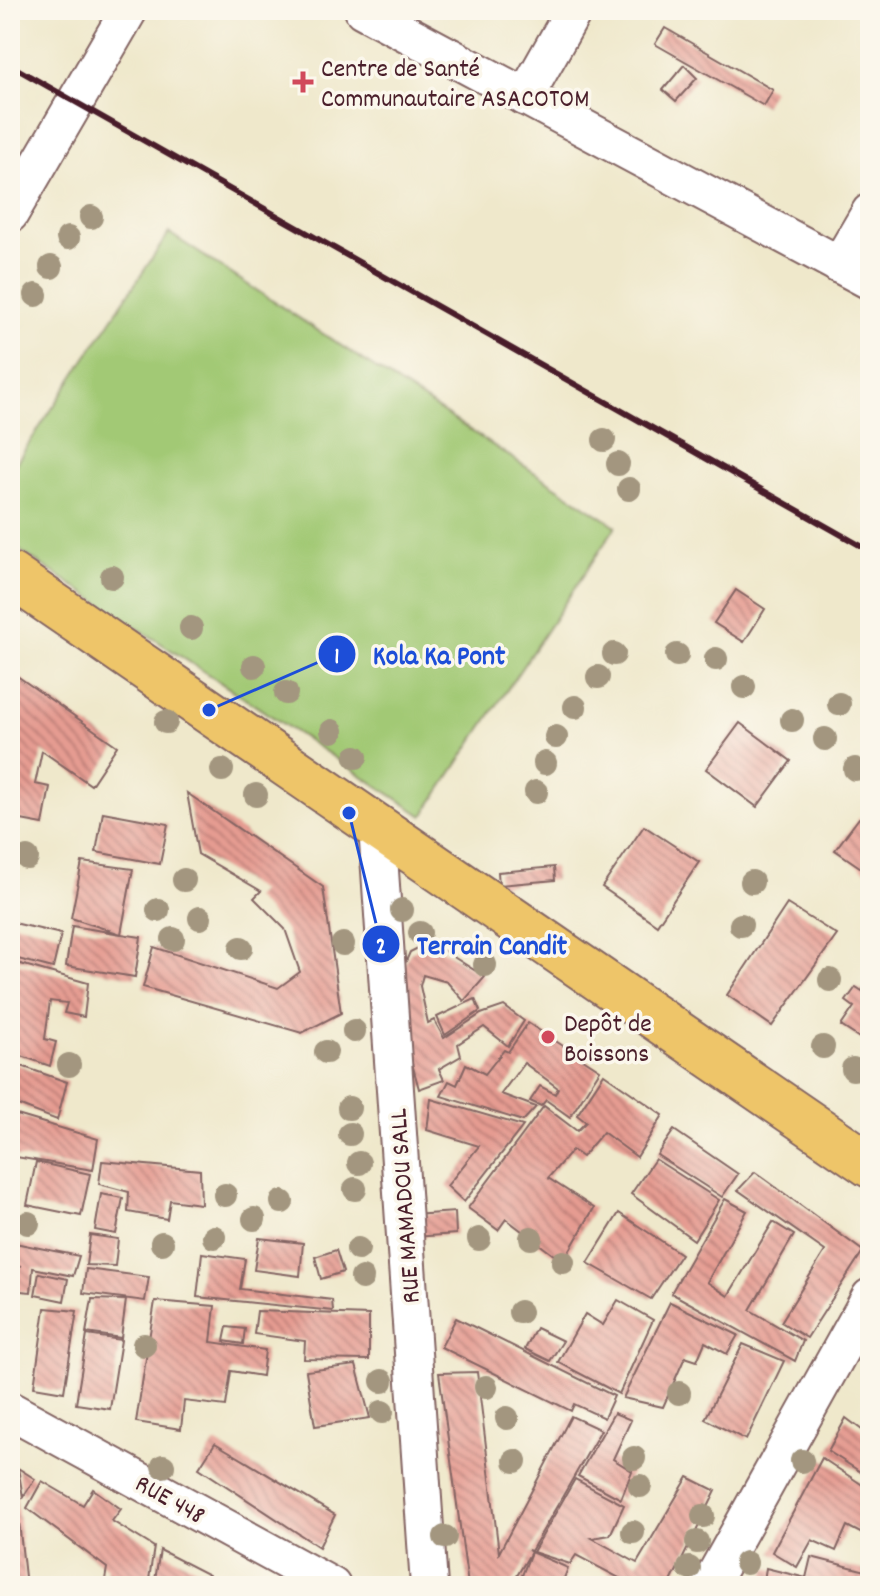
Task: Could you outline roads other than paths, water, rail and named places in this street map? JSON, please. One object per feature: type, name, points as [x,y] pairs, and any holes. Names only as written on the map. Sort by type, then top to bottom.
[{"type":"main road","points":[[10,575],[870,1165]]},
{"type":"street","points":[[10,214],[129,10]]},
{"type":"street","points":[[363,10],[855,273],[870,212]]},
{"type":"street","points":[[525,97],[574,10]]},
{"type":"street","name":"RUE MAMADOU SALL","points":[[377,827],[429,1586]]},
{"type":"street","points":[[709,1586],[870,1297]]},
{"type":"street","name":"RUE 448","points":[[10,1410],[332,1586]]},
{"type":"railway","points":[[10,65],[870,551]]},
{"type":"place","name":"Centre de Santé Communautaire ASACOTOM","points":[[303,82]]},
{"type":"place","name":"Kola Ka Pont","points":[[209,710]]},
{"type":"place","name":"Terrain Candit","points":[[349,813]]},
{"type":"place","name":"Depôt de Boissons","points":[[548,1037]]}]
